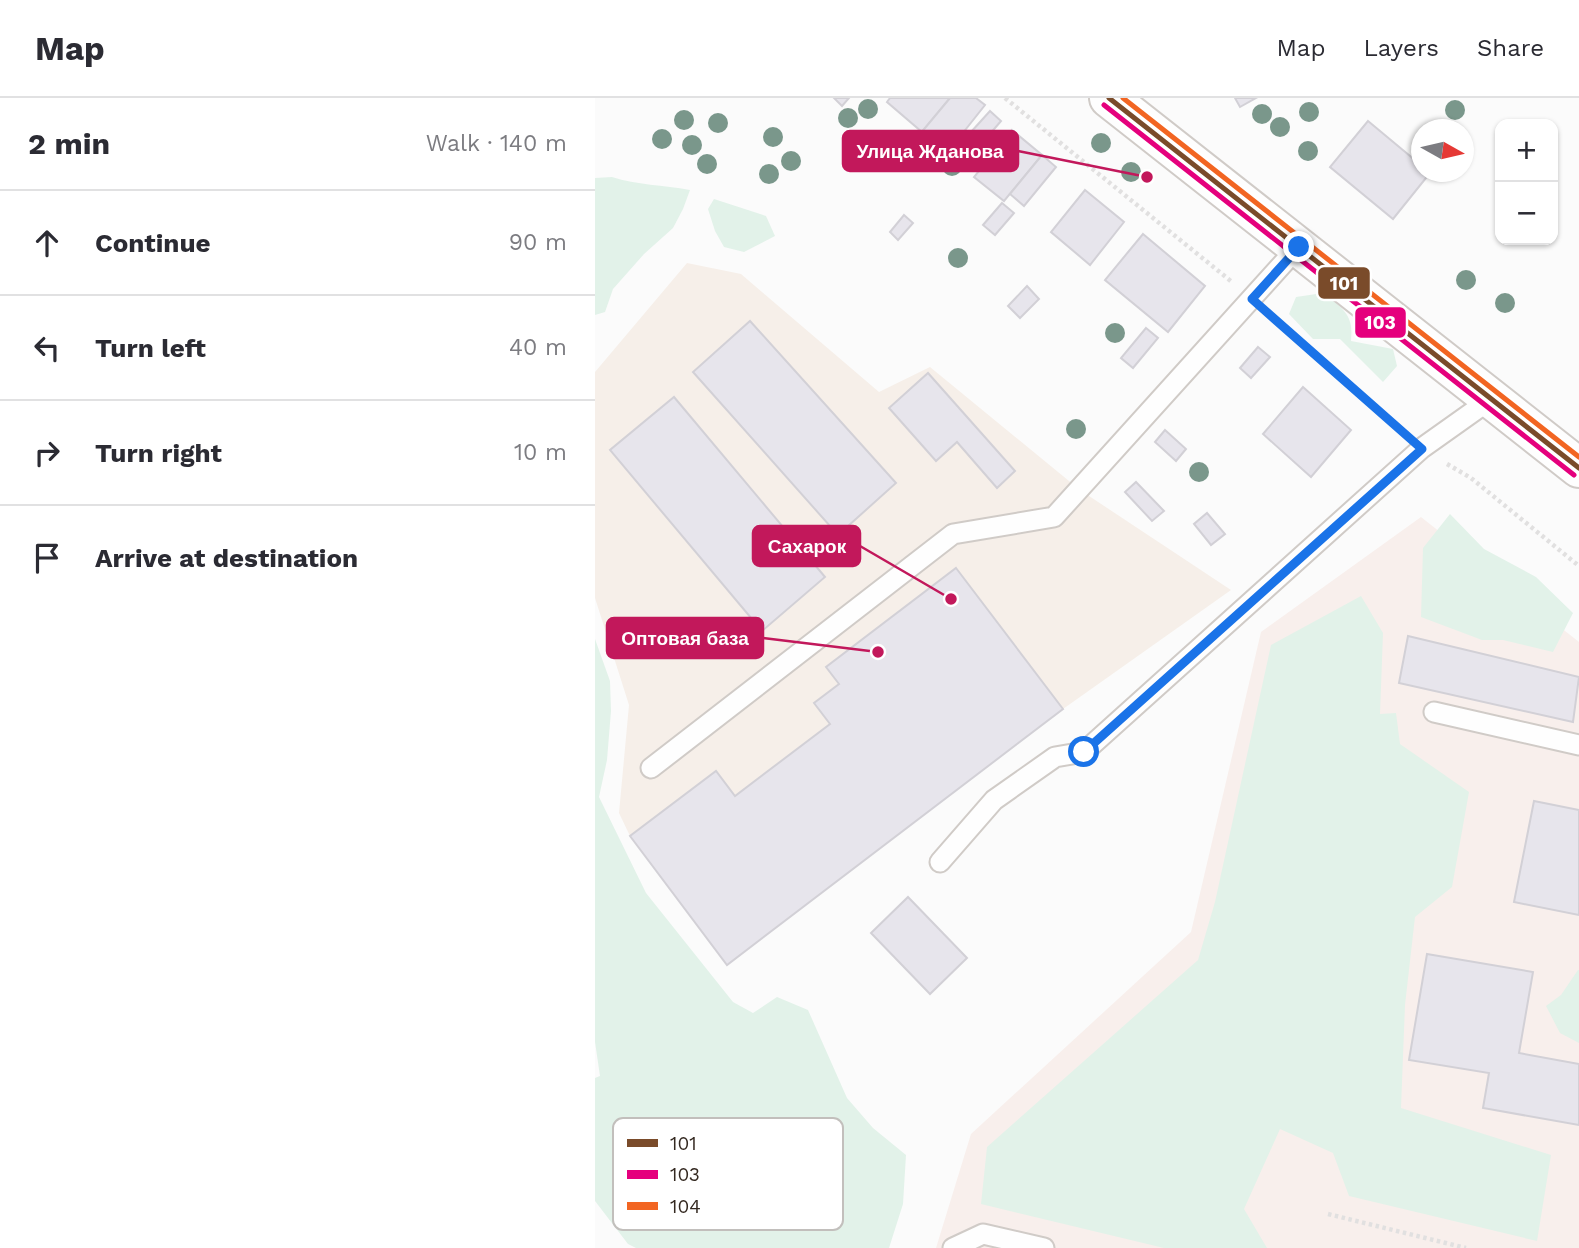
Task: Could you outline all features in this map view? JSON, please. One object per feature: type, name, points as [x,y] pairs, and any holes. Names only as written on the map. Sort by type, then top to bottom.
[{"type":"street","points":[[1109,98],[1579,468]]},
{"type":"lane","points":[[651,768],[953,534],[1055,517],[1299,247]]},
{"type":"lane","points":[[940,862],[994,800],[1055,757],[1084,752],[1422,449],[1491,399]]},
{"type":"lane","points":[[1434,712],[1579,745]]},
{"type":"lane","points":[[953,1248],[983,1234],[1044,1248]]},
{"type":"path","points":[[1005,98],[1193,248],[1422,449],[1471,478],[1579,566]]},
{"type":"path","points":[[1328,1214],[1466,1248]]},
{"type":"shaded area","points":[[612,177],[690,190],[673,228],[644,254],[613,289],[605,312],[595,315],[595,178]]},
{"type":"shaded area","points":[[714,199],[766,216],[775,236],[744,252],[724,247],[708,209]]},
{"type":"shaded area","points":[[687,263],[741,274],[879,392],[930,367],[1080,490],[1231,590],[1063,709],[727,965],[630,836],[619,813],[629,705],[595,598],[595,372]]},
{"type":"shaded area","points":[[1323,293],[1349,318],[1351,341],[1393,349],[1397,366],[1383,382],[1340,339],[1313,339],[1289,314],[1296,297]]},
{"type":"shaded area","points":[[1450,514],[1484,549],[1536,577],[1573,613],[1553,652],[1503,640],[1482,640],[1421,617],[1423,548]]},
{"type":"shaded area","points":[[1421,517],[1579,642],[1579,1248],[936,1248],[971,1134],[1191,932],[1261,632]]},
{"type":"shaded area","points":[[1361,596],[1383,633],[1380,714],[1396,713],[1400,744],[1469,792],[1452,887],[1415,917],[1405,1005],[1401,1108],[1551,1155],[1537,1241],[1349,1196],[1333,1153],[1280,1129],[1244,1209],[1267,1248],[1164,1248],[981,1204],[987,1147],[1198,960],[1215,902],[1271,645]]},
{"type":"shaded area","points":[[595,639],[610,681],[611,711],[607,760],[599,797],[646,893],[733,1002],[753,1013],[777,997],[808,1010],[847,1098],[873,1128],[906,1155],[903,1204],[889,1248],[636,1248],[628,1244],[617,1230],[843,1230],[843,1118],[613,1118],[613,1224],[595,1201],[595,1078],[600,1076],[595,1042]]},
{"type":"shaded area","points":[[1578,970],[1579,1043],[1560,1033],[1546,1006],[1561,995]]},
{"type":"building","points":[[834,98],[849,98],[842,106]]},
{"type":"building","points":[[890,98],[950,98],[922,132],[887,102]]},
{"type":"building","points":[[950,98],[976,98],[985,105],[935,168],[910,146]]},
{"type":"building","points":[[1235,98],[1256,98],[1240,107]]},
{"type":"building","points":[[990,111],[1001,121],[983,142],[971,132]]},
{"type":"building","points":[[1368,121],[1411,157],[1411,182],[1423,182],[1393,219],[1330,167]]},
{"type":"building","points":[[1012,130],[1042,155],[1004,201],[974,177]]},
{"type":"building","points":[[1042,155],[1056,167],[1024,206],[1010,194]]},
{"type":"building","points":[[1085,190],[1124,222],[1090,265],[1051,232]]},
{"type":"building","points":[[1002,203],[1014,213],[995,235],[983,225]]},
{"type":"building","points":[[904,215],[913,223],[898,240],[890,232]]},
{"type":"building","points":[[1143,234],[1205,286],[1168,332],[1105,280]]},
{"type":"building","points":[[1027,286],[1039,299],[1020,318],[1008,306]]},
{"type":"building","points":[[750,321],[896,483],[838,535],[693,372]]},
{"type":"building","points":[[1146,328],[1158,338],[1133,368],[1121,358]]},
{"type":"building","points":[[1258,347],[1270,357],[1251,378],[1240,368]]},
{"type":"building","points":[[928,373],[1015,471],[997,488],[957,442],[936,461],[889,408]]},
{"type":"building","points":[[1303,387],[1351,430],[1311,477],[1263,434]]},
{"type":"building","points":[[674,397],[825,577],[762,631],[610,450]]},
{"type":"building","points":[[1165,430],[1186,449],[1176,461],[1155,442]]},
{"type":"building","points":[[1136,482],[1164,511],[1152,521],[1125,492]]},
{"type":"building","points":[[1207,513],[1225,534],[1211,545],[1194,524]]},
{"type":"building","points":[[956,568],[1063,709],[727,965],[630,836],[716,771],[735,796],[830,724],[814,703],[839,684],[826,667]]},
{"type":"building","points":[[1408,636],[1579,677],[1573,722],[1399,683]]},
{"type":"building","points":[[1534,801],[1579,810],[1579,915],[1514,902]]},
{"type":"building","points":[[908,897],[967,958],[930,994],[871,933]]},
{"type":"building","points":[[1427,954],[1533,972],[1519,1053],[1579,1064],[1579,1125],[1483,1108],[1489,1073],[1409,1060]]},
{"type":"transit line","name":"101","points":[[1109,98],[1579,468]]},
{"type":"transit line","name":"104","points":[[1123,98],[1579,457]]},
{"type":"transit line","name":"103","points":[[1104,105],[1574,475]]},
{"type":"place","name":"Улица Жданова","points":[[1147,177]]},
{"type":"place","name":"Сахарок","points":[[951,599]]},
{"type":"place","name":"Оптовая база","points":[[878,652]]},
{"type":"route","points":[[1084,752],[1422,449],[1252,299],[1299,247]]}]
